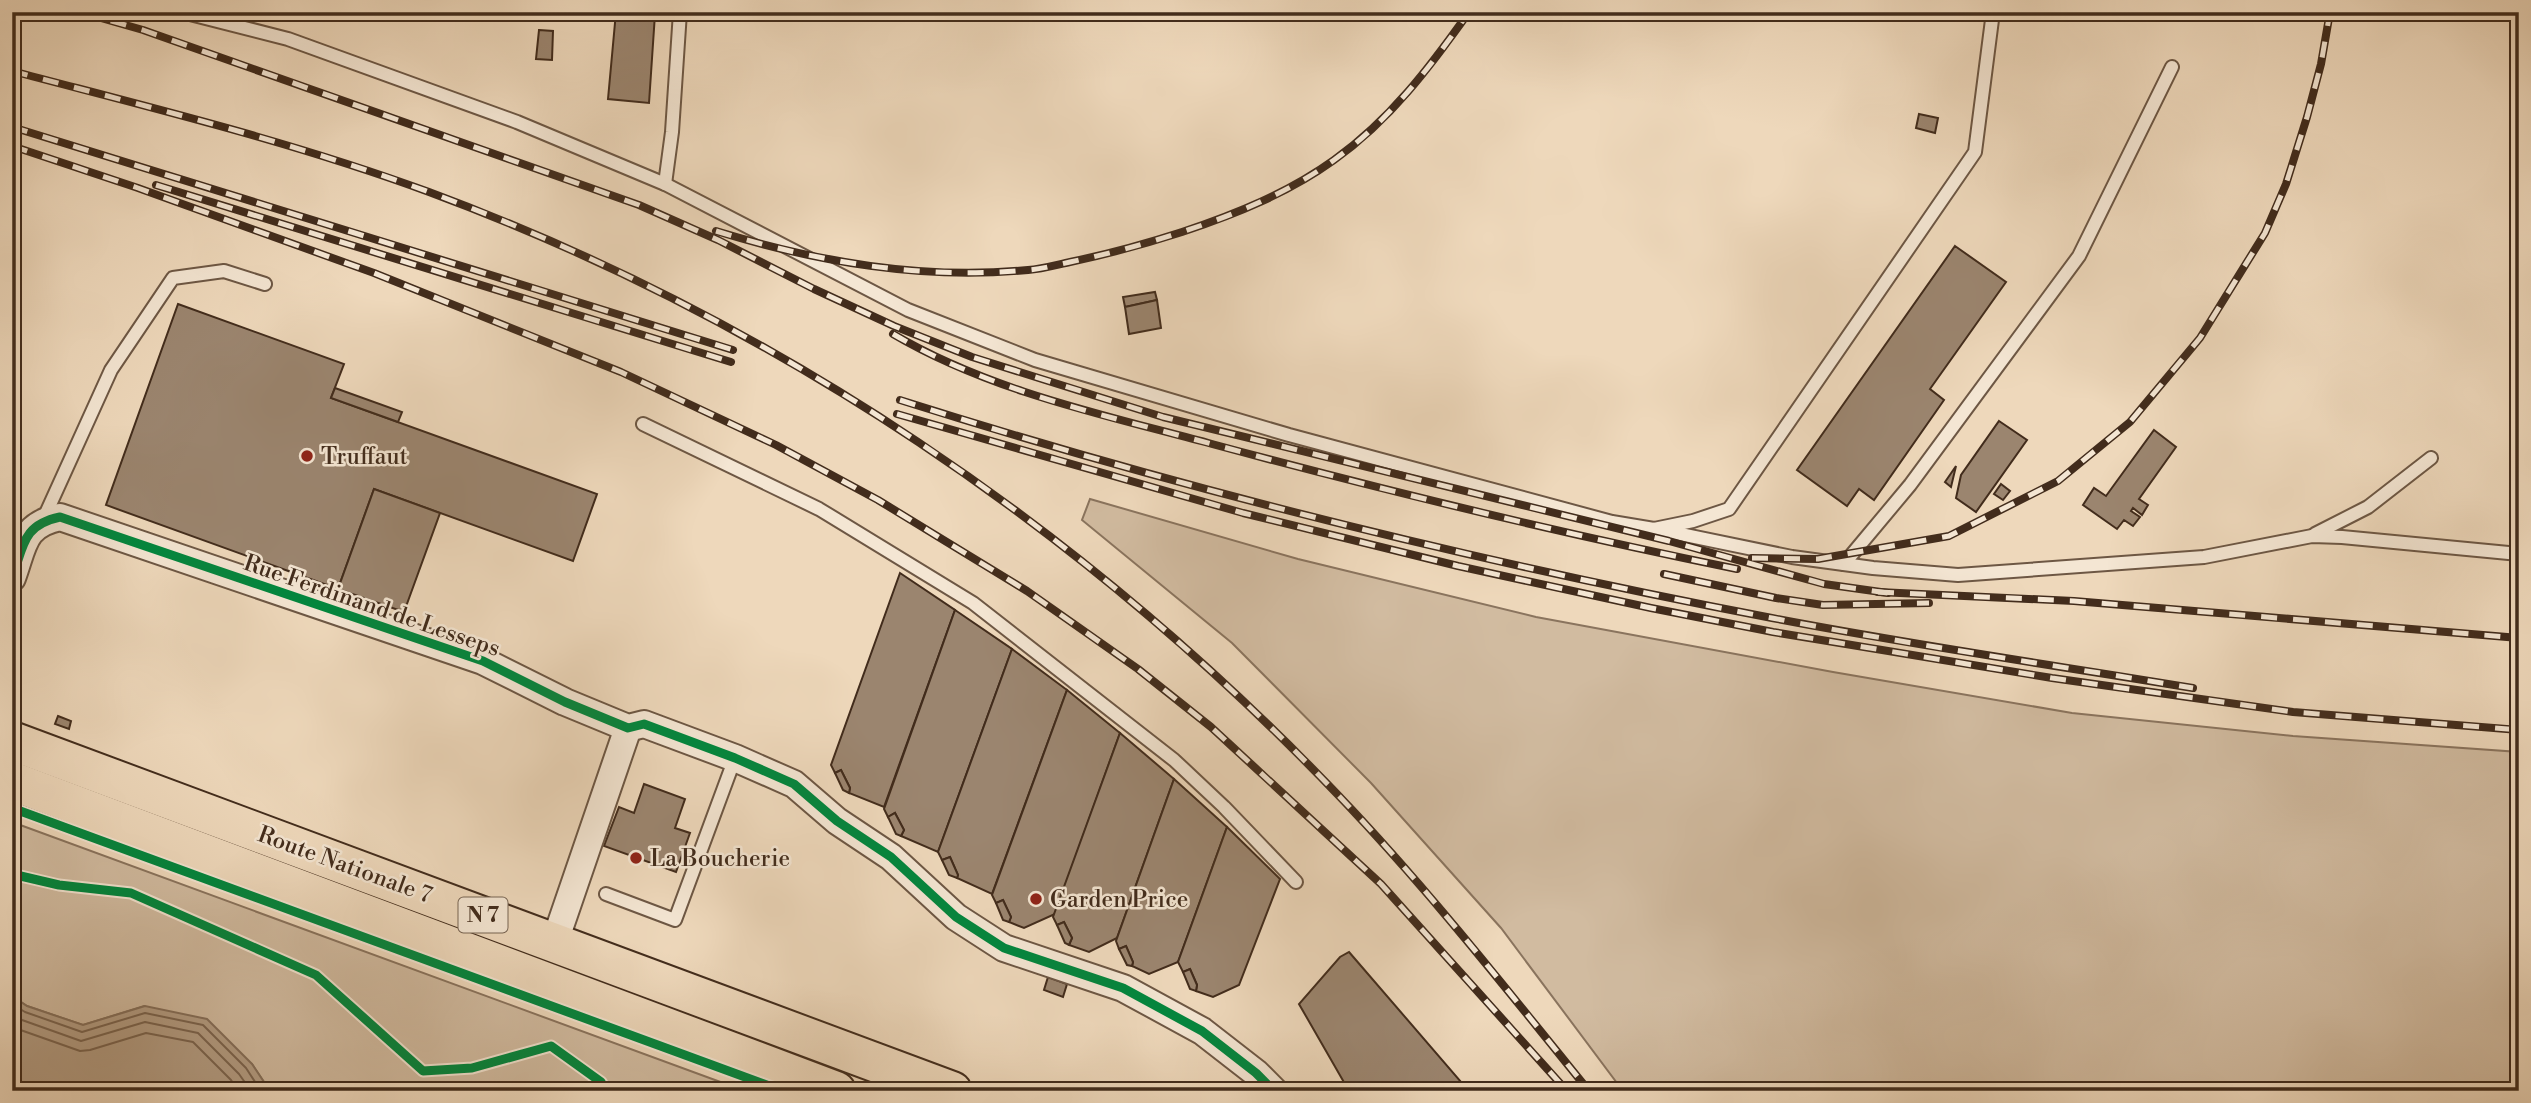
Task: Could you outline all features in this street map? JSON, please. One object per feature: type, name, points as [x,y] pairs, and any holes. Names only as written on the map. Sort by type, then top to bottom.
[{"type":"main road","name":"Route Nationale 7","points":[[12,741],[952,1091]]},
{"type":"main road","name":"Route Nationale 7","points":[[12,781],[836,1091]]},
{"type":"street","name":"Rue Ferdinand de Lesseps","points":[[43,520],[60,517],[482,661],[565,702],[628,728],[644,724],[735,758],[794,784],[837,821],[891,857],[956,917],[1004,948],[1123,988],[1202,1031],[1274,1091]]},
{"type":"street","points":[[12,578],[29,532],[43,520]]},
{"type":"street","points":[[555,942],[628,728]]},
{"type":"lane","points":[[182,12],[288,39],[517,122],[665,184],[908,310],[1035,360],[1289,435],[1612,522],[1654,528],[1792,557],[1958,575],[2204,557],[2312,536],[2519,554]]},
{"type":"lane","points":[[665,184],[672,132],[680,12]]},
{"type":"lane","points":[[1654,528],[1693,521],[1729,509],[1975,152],[1993,12]]},
{"type":"lane","points":[[1844,564],[1910,485],[2079,256],[2172,67]]},
{"type":"lane","points":[[43,520],[111,370],[173,278],[224,271],[265,284]]},
{"type":"lane","points":[[643,424],[819,509],[973,603],[1174,760],[1296,882]]},
{"type":"lane","points":[[2312,536],[2368,507],[2431,458]]},
{"type":"lane","points":[[606,894],[675,920],[735,758]]},
{"type":"shaded area","points":[[1090,499],[1298,559],[1536,617],[1833,672],[2072,713],[2293,736],[2519,752],[2519,1091],[1623,1091],[1501,928],[1371,783],[1232,643],[1082,520]]},
{"type":"shaded area","points":[[12,822],[745,1091],[270,1091],[252,1064],[144,1006],[83,1025],[27,1006],[12,996]]},
{"type":"water","points":[[12,996],[27,1006],[83,1025],[145,1006],[207,1019],[252,1064],[270,1091],[12,1091]]},
{"type":"building","points":[[616,12],[655,14],[649,103],[608,99]]},
{"type":"building","points":[[539,30],[553,31],[552,60],[536,59]]},
{"type":"building","points":[[1919,114],[1938,118],[1935,133],[1916,128]]},
{"type":"building","points":[[1955,246],[2006,282],[1930,389],[1944,400],[1874,500],[1859,489],[1847,506],[1797,470]]},
{"type":"building","points":[[1155,292],[1157,300],[1125,307],[1123,297]]},
{"type":"building","points":[[1157,300],[1161,328],[1129,334],[1125,307]]},
{"type":"building","name":"Truffaut","points":[[178,304],[344,364],[331,398],[597,494],[573,561],[374,489],[338,589],[106,505]]},
{"type":"building","points":[[335,388],[402,412],[398,422],[331,398]]},
{"type":"building","points":[[1999,421],[2027,440],[1976,512],[1956,498],[1961,475]]},
{"type":"building","points":[[2154,430],[2176,447],[2139,499],[2148,505],[2142,515],[2133,508],[2131,511],[2140,517],[2133,526],[2124,520],[2117,529],[2083,505],[2094,488],[2106,496]]},
{"type":"building","points":[[1956,466],[1951,487],[1945,482]]},
{"type":"building","points":[[2001,484],[2010,491],[2003,500],[1994,494]]},
{"type":"building","points":[[374,489],[440,513],[404,612],[338,589]]},
{"type":"building","points":[[900,573],[955,610],[884,807],[849,793],[850,788],[841,770],[835,773],[831,765]]},
{"type":"building","points":[[955,610],[1012,649],[938,852],[901,836],[904,830],[895,813],[888,817],[884,809]]},
{"type":"building","points":[[1012,649],[1067,690],[992,894],[957,878],[950,857],[942,860],[938,852]]},
{"type":"building","points":[[1067,690],[1120,733],[1055,914],[1024,928],[1009,922],[1011,917],[1003,900],[996,903],[992,895]]},
{"type":"building","points":[[58,716],[71,721],[69,729],[55,724]]},
{"type":"building","points":[[1120,733],[1174,779],[1117,938],[1089,952],[1069,945],[1072,938],[1064,922],[1057,925],[1053,917]]},
{"type":"building","points":[[841,770],[850,788],[849,793],[843,790],[835,773]]},
{"type":"building","points":[[1174,779],[1227,827],[1178,962],[1149,974],[1132,966],[1133,962],[1126,946],[1119,949],[1116,941]]},
{"type":"building","points":[[644,784],[685,799],[675,828],[690,833],[676,872],[604,846],[619,807],[634,813]]},
{"type":"building","points":[[895,813],[904,830],[901,836],[896,834],[888,817]]},
{"type":"building","points":[[1227,827],[1280,879],[1239,985],[1213,997],[1196,991],[1197,985],[1190,969],[1183,972],[1178,962]]},
{"type":"building","points":[[950,857],[957,878],[949,875],[942,860]]},
{"type":"building","points":[[1003,900],[1011,917],[1009,922],[1003,920],[996,903]]},
{"type":"building","points":[[1064,922],[1072,938],[1069,945],[1065,943],[1057,925]]},
{"type":"building","points":[[1126,946],[1133,962],[1132,966],[1127,965],[1119,949]]},
{"type":"building","points":[[1349,952],[1468,1091],[1349,1091],[1299,1004],[1340,957]]},
{"type":"building","points":[[1190,969],[1197,985],[1196,991],[1190,989],[1183,972]]},
{"type":"building","points":[[1048,977],[1067,984],[1063,997],[1044,990]]},
{"type":"railway","points":[[80,12],[143,30],[639,205],[718,240],[894,326],[972,357],[1163,417],[1669,541],[1824,584],[1888,593]]},
{"type":"railway","points":[[716,231],[831,260],[948,272],[1038,269],[1154,241],[1261,202],[1334,160],[1373,128],[1408,92],[1469,12]]},
{"type":"railway","points":[[1752,558],[1818,559],[1949,536],[2058,481],[2130,422],[2200,338],[2265,233],[2286,184],[2307,117],[2321,64],[2330,12]]},
{"type":"railway","points":[[12,71],[326,157],[429,192],[557,244],[681,303],[802,369],[918,442],[1031,522],[1138,607],[1241,699],[1339,796],[1404,867],[1589,1091]]},
{"type":"railway","points":[[12,127],[733,350]]},
{"type":"railway","points":[[12,146],[374,273],[621,372],[776,445],[878,500],[1027,591],[1138,669],[1211,727],[1381,884],[1567,1091]]},
{"type":"railway","points":[[156,185],[731,362]]},
{"type":"railway","points":[[893,334],[969,371],[1048,400],[1408,495],[1737,569]]},
{"type":"railway","points":[[900,400],[1224,494],[1552,573],[1825,628],[2193,688]]},
{"type":"railway","points":[[897,414],[1243,513],[1458,566],[1773,632],[2052,678],[2293,712],[2519,730]]},
{"type":"railway","points":[[1664,574],[1776,598],[1823,605],[1929,603]]},
{"type":"railway","points":[[1878,592],[2074,601],[2519,638]]},
{"type":"cycle path","points":[[12,578],[22,547],[31,531],[38,525],[60,517],[483,661],[565,702],[628,728],[644,724],[735,758],[794,784],[837,821],[891,857],[956,917],[1004,948],[1123,988],[1202,1031],[1256,1073],[1274,1091]]},
{"type":"cycle path","points":[[12,808],[783,1091]]},
{"type":"cycle path","points":[[12,874],[59,885],[131,893],[316,975],[423,1071],[472,1068],[551,1046],[601,1082],[606,1091]]},
{"type":"place","name":"Truffaut","points":[[307,456]]},
{"type":"place","name":"La Boucherie","points":[[636,858]]},
{"type":"place","name":"Garden Price","points":[[1036,899]]}]
